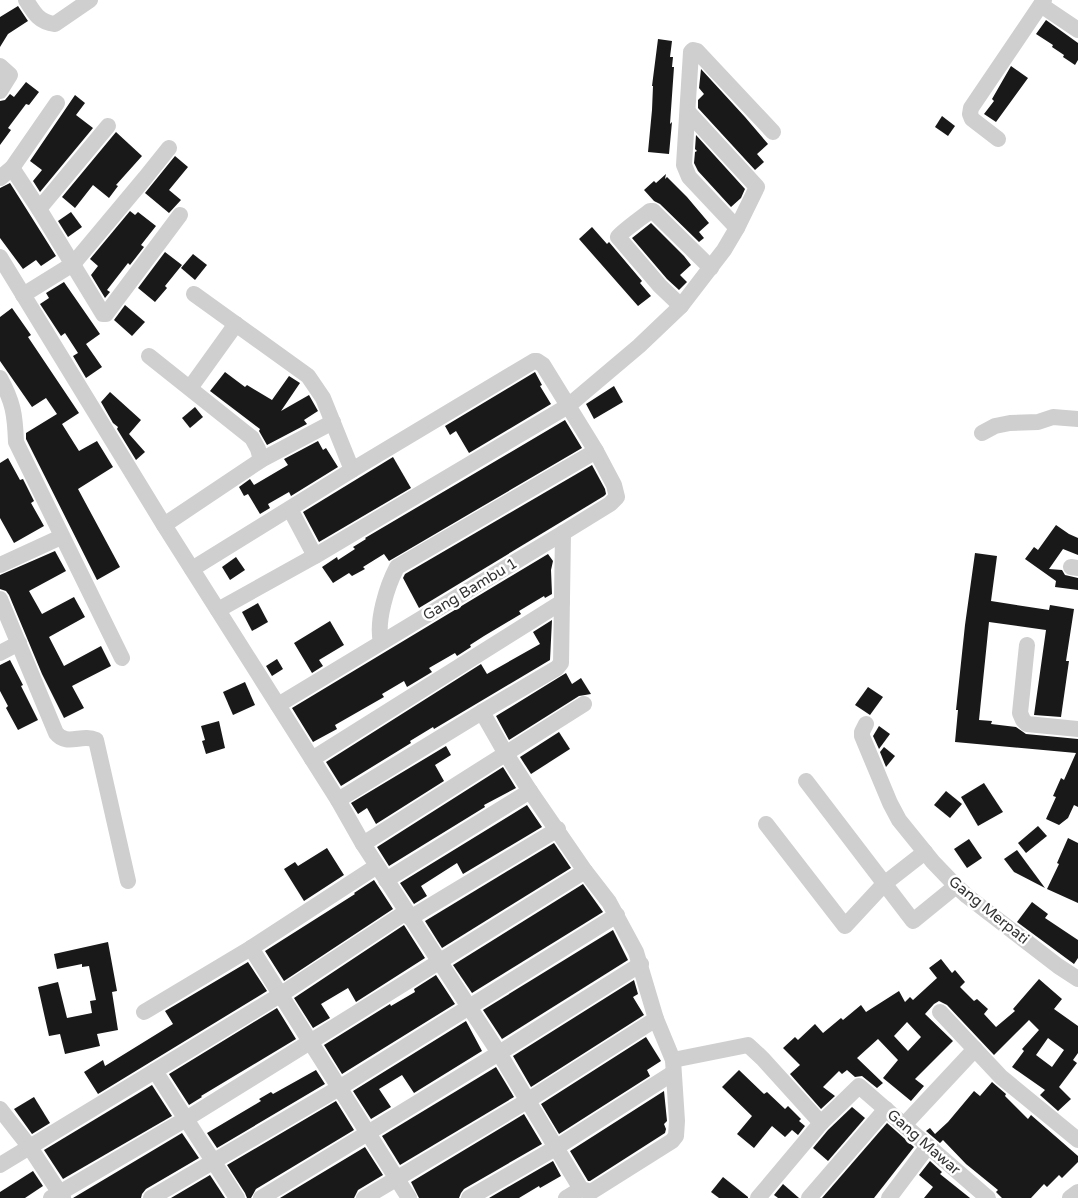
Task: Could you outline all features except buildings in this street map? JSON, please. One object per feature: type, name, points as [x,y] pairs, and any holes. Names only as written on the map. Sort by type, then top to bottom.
[{"type":"street","points":[[26,0],[35,15],[42,20],[55,24],[90,0]]},
{"type":"street","points":[[998,139],[972,119],[970,114],[971,108],[1042,3],[1078,30]]},
{"type":"street","points":[[737,228],[685,172],[691,52],[693,50],[697,51],[773,132]]},
{"type":"street","points":[[0,66],[10,74],[0,91]]},
{"type":"street","points":[[57,103],[6,173],[39,209],[102,313],[106,314],[180,215]]},
{"type":"street","points":[[218,610],[315,556],[568,406],[639,346],[681,306],[711,268],[737,228],[757,190],[757,186],[688,112]]},
{"type":"street","points":[[39,209],[108,126]]},
{"type":"street","points":[[23,295],[73,264],[169,148]]},
{"type":"street","points":[[681,306],[640,264],[618,237],[619,234],[653,210],[711,268]]},
{"type":"street","points":[[1,261],[164,525],[338,800],[363,844],[499,1053],[581,1189],[591,1192],[672,1141],[676,1136],[677,1122],[673,1066],[656,1019],[641,964],[617,915],[530,791],[482,712]]},
{"type":"street","points":[[194,294],[308,376],[324,398],[352,470]]},
{"type":"street","points":[[190,388],[236,324]]},
{"type":"street","points":[[149,356],[252,438],[261,460]]},
{"type":"street","points":[[192,569],[352,470],[534,361],[537,361],[542,365],[596,451],[397,567],[390,580],[380,623],[379,634],[382,642]]},
{"type":"street","points":[[0,378],[10,396],[14,413],[16,442],[122,658]]},
{"type":"street","points":[[982,433],[995,426],[1010,423],[1038,422],[1053,417],[1078,419]]},
{"type":"street","points":[[164,525],[261,460],[333,422]]},
{"type":"street","name":"Gang Bambu 1","points":[[278,705],[610,504],[617,497],[614,485],[596,451]]},
{"type":"street","points":[[290,509],[315,556]]},
{"type":"street","points":[[338,800],[557,668],[561,663],[563,533]]},
{"type":"street","points":[[0,566],[61,537]]},
{"type":"street","points":[[0,599],[56,733],[65,740],[90,737],[96,740],[128,881]]},
{"type":"street","points":[[312,759],[562,602]]},
{"type":"street","points":[[0,653],[19,643]]},
{"type":"street","points":[[1027,645],[1020,713],[1022,720],[1027,724],[1078,729]]},
{"type":"street","points":[[363,844],[584,704]]},
{"type":"street","name":"Gang Merpati","points":[[866,724],[862,736],[890,803],[899,820],[925,852],[956,886],[998,920],[1078,979]]},
{"type":"street","points":[[806,781],[913,921],[956,886]]},
{"type":"street","points":[[386,880],[530,791]]},
{"type":"street","points":[[766,824],[845,926],[884,884],[925,852]]},
{"type":"street","points":[[0,1165],[408,915],[558,829]]},
{"type":"street","points":[[144,1012],[251,948],[377,866]]},
{"type":"street","points":[[0,1109],[29,1146],[58,1196],[186,1119],[586,871]]},
{"type":"street","points":[[151,1198],[339,1088],[617,915]]},
{"type":"street","points":[[251,948],[409,1198]]},
{"type":"street","points":[[261,1198],[368,1134],[641,964]]},
{"type":"street","points":[[940,1012],[1001,1076],[1078,1140]]},
{"type":"street","points":[[364,1198],[527,1101],[656,1019]]},
{"type":"street","points":[[468,1198],[557,1147],[673,1066],[748,1045],[764,1059],[821,1123],[758,1198]]},
{"type":"street","points":[[904,1124],[974,1049]]},
{"type":"street","points":[[155,1071],[237,1198]]},
{"type":"street","name":"Gang Mawar","points":[[821,1123],[859,1086],[988,1198]]},
{"type":"street","points":[[809,1198],[886,1109]]},
{"type":"street","points":[[888,1198],[928,1146]]},
{"type":"street","points":[[566,1198],[581,1189]]}]
